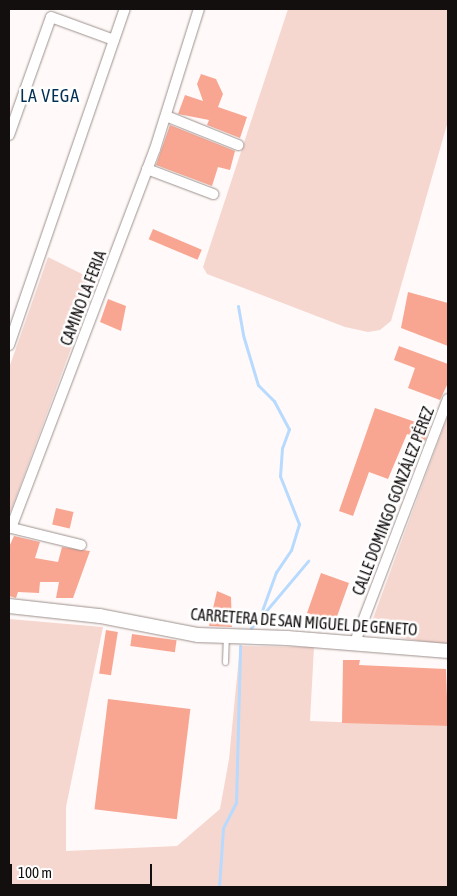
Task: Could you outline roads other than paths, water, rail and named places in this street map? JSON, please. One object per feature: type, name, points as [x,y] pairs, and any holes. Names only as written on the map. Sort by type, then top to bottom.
[{"type":"main road","name":"CARRETERA DE SAN MIGUEL DE GENETO","points":[[9,606],[100,616],[198,635],[355,642],[448,651]]},
{"type":"street","points":[[9,345],[124,9]]},
{"type":"street","name":"CAMINO LA FERIA","points":[[81,545],[12,528],[147,169],[166,116],[199,9]]},
{"type":"street","points":[[9,135],[51,17],[114,40]]},
{"type":"street","points":[[166,116],[238,144]]},
{"type":"street","points":[[147,169],[213,194]]},
{"type":"street","name":"CALLE DOMINGO GONZÁLEZ PÉREZ","points":[[355,642],[448,399]]},
{"type":"lane","points":[[225,662],[226,637]]},
{"type":"waterway","points":[[238,306],[243,335],[258,385],[274,401],[289,429],[282,448],[280,476],[299,524],[291,550],[276,572],[259,619],[251,628]]},
{"type":"waterway","points":[[260,618],[308,561]]},
{"type":"waterway","points":[[219,887],[223,828],[236,803],[240,646]]},
{"type":"district","name":"LA VEGA","points":[[50,96]]}]
